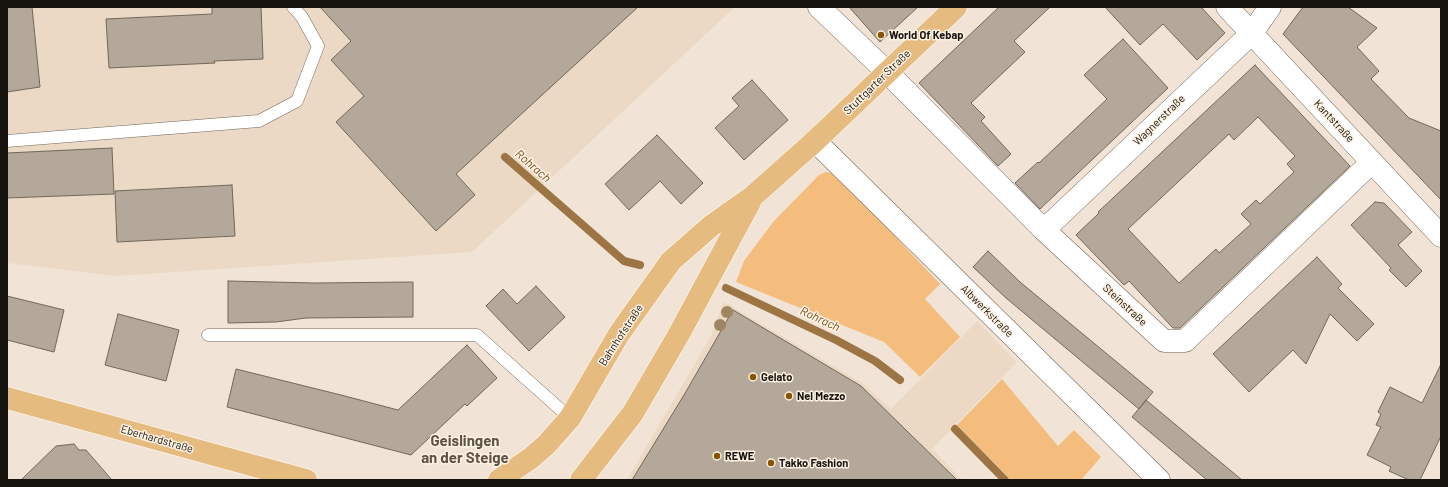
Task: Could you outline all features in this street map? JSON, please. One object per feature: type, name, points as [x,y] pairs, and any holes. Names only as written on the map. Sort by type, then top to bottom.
[{"type":"main road","name":"Stuttgarter Straße","points":[[815,141],[956,7]]},
{"type":"main road","name":"Bahnhofstraße","points":[[499,480],[531,458],[546,445],[570,418],[619,334],[671,261],[710,226],[752,198],[815,141]]},
{"type":"main road","name":"Bahnhofstraße","points":[[581,480],[633,413],[679,334],[752,198]]},
{"type":"main road","name":"Eberhardstraße","points":[[7,398],[306,480]]},
{"type":"street","name":"Steinstraße","points":[[819,7],[887,72],[1044,230],[1164,341],[1185,341],[1372,162]]},
{"type":"street","name":"Kantstraße","points":[[1227,7],[1441,236]]},
{"type":"street","name":"Wagnerstraße","points":[[1044,230],[1252,33],[1270,7]]},
{"type":"street","name":"Albwerkstraße","points":[[815,141],[1160,480]]},
{"type":"lane","points":[[7,141],[259,121],[297,101],[318,46],[302,17],[293,7]]},
{"type":"lane","points":[[208,335],[477,335],[570,418]]},
{"type":"shaded area","points":[[7,7],[735,7],[472,252],[116,276],[7,263]]},
{"type":"shaded area","points":[[826,172],[836,174],[940,284],[925,299],[960,337],[920,377],[884,342],[736,282],[744,261],[774,221],[819,175]]},
{"type":"shaded area","name":"Nel Mezzo","points":[[724,302],[862,383],[891,409],[977,321],[1017,362],[932,449],[962,480],[627,480],[711,336]]},
{"type":"shaded area","points":[[1002,379],[1058,446],[1074,430],[1101,457],[1081,480],[1011,480],[957,425]]},
{"type":"building","points":[[7,7],[32,7],[40,87],[7,92]]},
{"type":"building","points":[[212,7],[261,7],[263,59],[109,68],[106,19],[212,14]]},
{"type":"building","points":[[320,7],[638,7],[456,174],[475,195],[436,231],[336,122],[364,96],[331,60],[351,41]]},
{"type":"building","points":[[849,7],[918,7],[880,42]]},
{"type":"building","points":[[999,7],[1050,7],[1014,41],[1025,52],[971,103],[985,117],[981,121],[1011,154],[998,166],[919,83]]},
{"type":"building","points":[[1105,7],[1201,7],[1225,33],[1197,60],[1163,24],[1140,45]]},
{"type":"building","points":[[1303,7],[1348,7],[1377,28],[1357,47],[1379,71],[1371,79],[1409,118],[1441,131],[1441,200],[1283,34]]},
{"type":"building","points":[[1123,39],[1168,88],[1040,209],[1015,183],[1038,162],[1039,163],[1107,99],[1084,75]]},
{"type":"building","points":[[1255,65],[1350,166],[1180,328],[1173,328],[1129,281],[1124,285],[1076,235],[1099,213],[1098,212]],"holes":[[[1258,117],[1295,156],[1287,164],[1294,172],[1260,204],[1256,200],[1241,214],[1251,224],[1219,253],[1216,249],[1179,283],[1128,229],[1229,134],[1234,140]]]},
{"type":"building","points":[[752,80],[788,120],[744,160],[715,128],[739,106],[732,98]]},
{"type":"building","points":[[657,135],[703,183],[681,204],[660,181],[629,210],[605,184]]},
{"type":"building","points":[[112,148],[114,194],[7,198],[7,153]]},
{"type":"building","points":[[232,185],[235,236],[117,242],[115,191]]},
{"type":"building","points":[[1375,202],[1384,203],[1412,232],[1398,245],[1422,271],[1406,287],[1389,270],[1391,268],[1351,225]]},
{"type":"building","points":[[988,251],[1020,282],[1153,392],[1139,409],[1006,298],[973,267]]},
{"type":"building","points":[[1317,257],[1342,284],[1338,288],[1374,324],[1357,341],[1330,314],[1306,364],[1293,350],[1249,392],[1213,354]]},
{"type":"building","points":[[228,281],[315,283],[413,282],[413,317],[306,318],[276,322],[228,323]]},
{"type":"building","points":[[536,286],[565,317],[529,351],[486,306],[503,289],[517,304]]},
{"type":"building","points":[[7,296],[64,310],[54,352],[7,340]]},
{"type":"building","name":"Nel Mezzo","points":[[733,310],[861,386],[957,480],[632,480],[684,395]]},
{"type":"building","points":[[118,314],[179,330],[166,381],[105,365]]},
{"type":"building","points":[[467,345],[497,378],[467,406],[465,404],[411,455],[227,407],[236,369],[398,410]]},
{"type":"building","points":[[1441,364],[1441,436],[1420,480],[1409,480],[1389,471],[1391,467],[1367,455],[1381,427],[1376,425],[1381,414],[1378,412],[1390,387],[1422,403]]},
{"type":"building","points":[[1146,400],[1242,480],[1207,480],[1132,417]]},
{"type":"building","points":[[74,444],[79,450],[86,450],[112,480],[21,480],[56,446]]},
{"type":"waterway","name":"Rohrach","points":[[505,157],[624,261],[640,265]]},
{"type":"waterway","name":"Rohrach","points":[[726,288],[836,340],[875,361],[900,380]]},
{"type":"waterway","name":"Rohrach","points":[[955,429],[1005,480]]},
{"type":"place","name":"World Of Kebap","points":[[881,35]]},
{"type":"place","name":"Gelato","points":[[753,377]]},
{"type":"place","name":"Nel Mezzo","points":[[789,396]]},
{"type":"place","name":"REWE","points":[[717,456]]},
{"type":"place","name":"Takko Fashion","points":[[771,463]]},
{"type":"district","name":"Geislingen an der Steige","points":[[465,450]]}]
